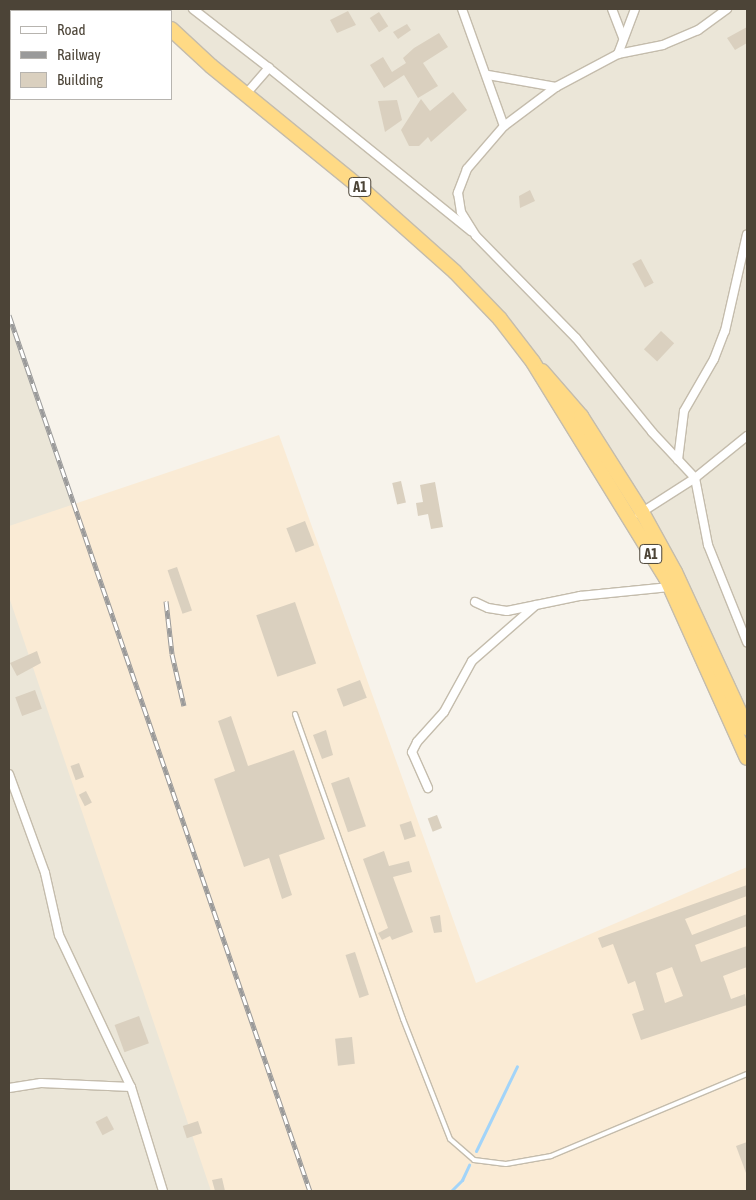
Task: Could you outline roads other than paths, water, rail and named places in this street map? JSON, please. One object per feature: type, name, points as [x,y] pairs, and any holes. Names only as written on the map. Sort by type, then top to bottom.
[{"type":"highway","name":"A1","points":[[172,30],[246,94],[363,190],[455,272],[500,319],[532,362],[676,572],[747,728]]},
{"type":"highway","name":"A1","points":[[637,516],[747,758]]},
{"type":"street","points":[[193,9],[269,68],[476,236],[576,338],[695,478],[708,545],[747,642]]},
{"type":"street","points":[[462,9],[488,76],[504,126]]},
{"type":"street","points":[[612,9],[623,38]]},
{"type":"street","points":[[618,54],[623,38],[630,27],[635,9]]},
{"type":"street","points":[[476,236],[461,212],[458,193],[467,170],[504,126],[556,87],[618,54],[672,41],[698,30],[727,9]]},
{"type":"street","points":[[246,94],[269,68]]},
{"type":"street","points":[[488,76],[556,87]]},
{"type":"street","points":[[678,460],[684,410],[714,359],[725,331],[747,234]]},
{"type":"street","points":[[637,516],[695,478],[747,436]]},
{"type":"street","points":[[475,602],[488,608],[507,611],[580,596],[670,587]]},
{"type":"street","points":[[428,788],[412,752],[417,742],[444,712],[472,661],[536,606]]},
{"type":"street","points":[[9,774],[46,873],[59,935],[131,1087],[163,1191]]},
{"type":"street","points":[[9,1088],[41,1083],[131,1087]]},
{"type":"lane","points":[[296,714],[399,1010],[450,1139],[474,1160],[506,1164],[551,1156],[747,1074]]},
{"type":"waterway","points":[[476,1151],[517,1066]]},
{"type":"waterway","points":[[451,1191],[462,1180],[469,1165]]},
{"type":"railway","points":[[9,315],[310,1191]]},
{"type":"railway","points":[[166,601],[172,654],[184,706]]}]
